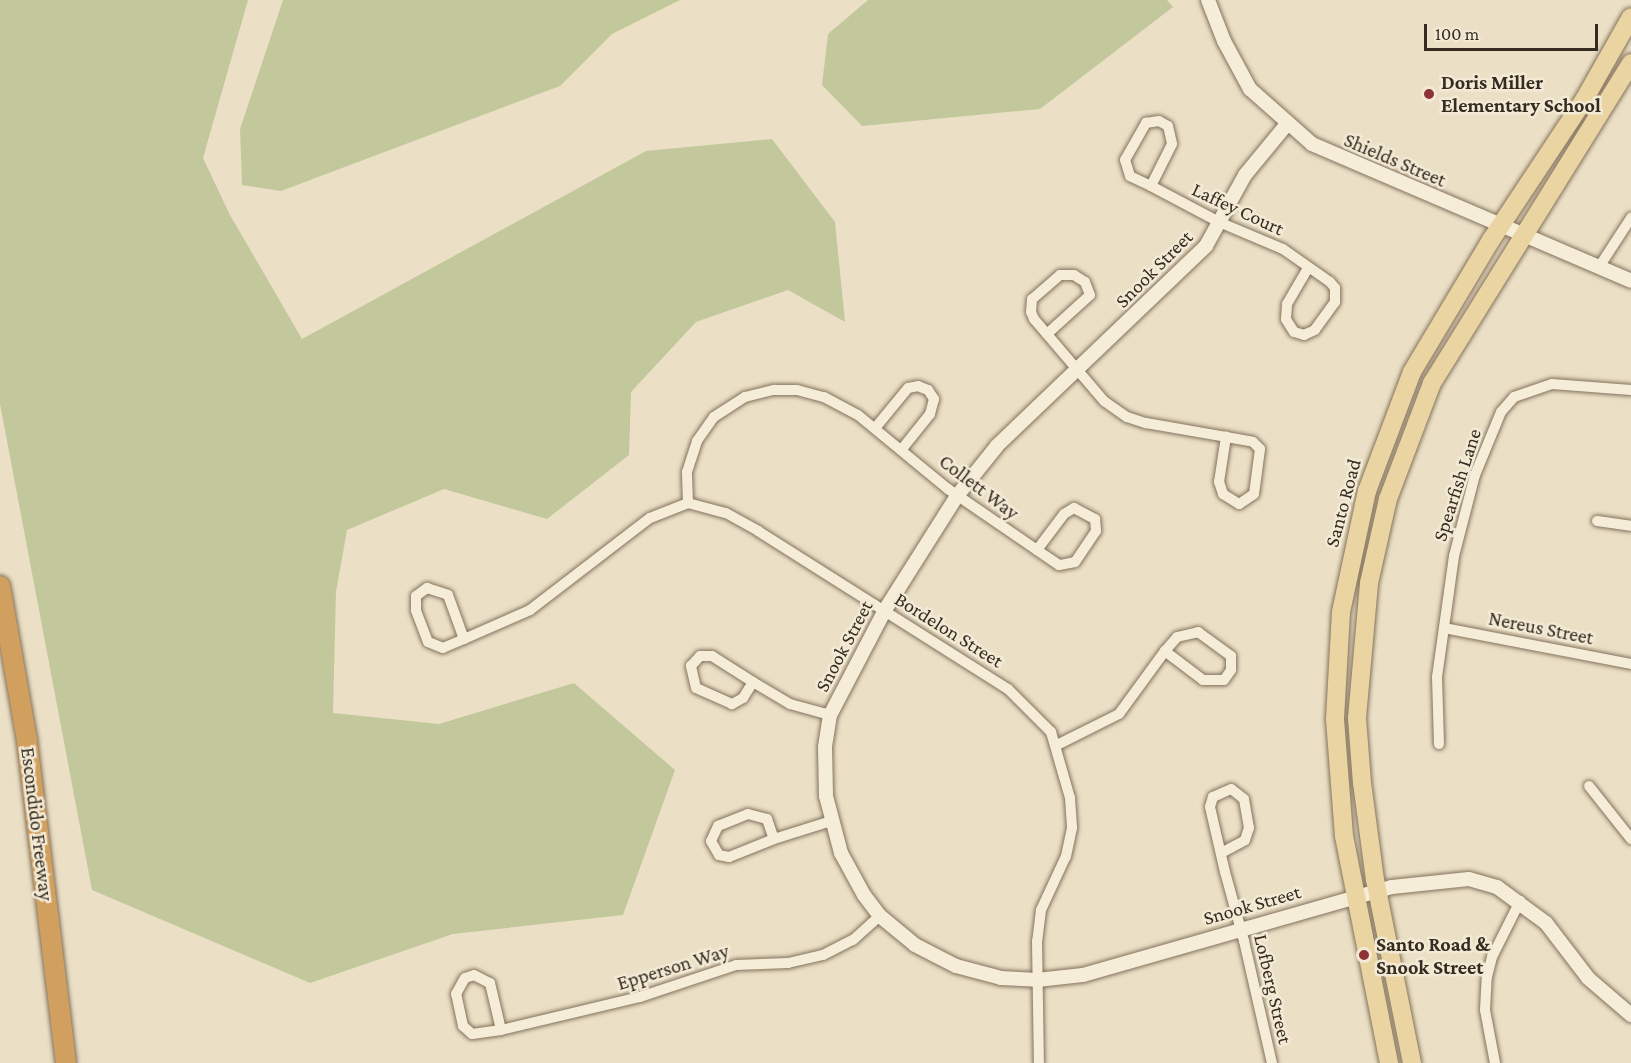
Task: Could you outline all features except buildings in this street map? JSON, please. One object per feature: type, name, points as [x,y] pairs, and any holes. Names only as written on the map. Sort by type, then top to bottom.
[{"type":"highway","name":"Escondido Freeway","points":[[0,586],[27,741],[66,1063]]},
{"type":"main road","name":"Santo Road","points":[[1389,1063],[1344,836],[1335,719],[1341,612],[1366,491],[1412,372],[1500,226],[1584,100],[1631,17]]},
{"type":"main road","points":[[1412,1063],[1366,832],[1357,718],[1364,617],[1371,572],[1388,499],[1432,383],[1522,235],[1601,116],[1631,63]]},
{"type":"street","name":"Shields Street","points":[[1208,0],[1224,41],[1250,89],[1287,124],[1341,159],[1631,281]]},
{"type":"street","name":"Laffey Court","points":[[1151,186],[1172,144],[1168,126],[1159,121],[1146,123],[1125,160],[1130,176],[1219,222],[1276,245],[1330,282],[1335,288],[1335,302],[1315,330],[1304,335],[1294,332],[1286,319],[1287,304],[1308,268]]},
{"type":"street","name":"Snook Street","points":[[1287,124],[1245,175],[1206,246],[1189,265],[1076,369],[997,446],[957,496],[885,610],[830,715],[825,766],[831,821],[842,853],[864,896],[880,916],[915,945],[956,966],[1001,978],[1037,980],[1083,975],[1377,891],[1447,879],[1469,879],[1497,887],[1520,901],[1546,922],[1588,978],[1631,1015]]},
{"type":"street","points":[[1599,267],[1631,218]]},
{"type":"street","points":[[1047,334],[1090,295],[1085,282],[1074,275],[1060,275],[1032,299],[1034,319],[1104,401],[1127,417],[1253,442],[1260,449],[1254,494],[1239,504],[1223,494],[1219,482],[1226,437]]},
{"type":"street","name":"Spearfish Lane","points":[[1439,744],[1437,678],[1462,517],[1502,412],[1514,397],[1552,384],[1631,390]]},
{"type":"street","points":[[876,427],[908,388],[918,386],[928,390],[934,399],[930,414],[902,449]]},
{"type":"street","name":"Collett Way","points":[[688,503],[687,472],[697,441],[714,417],[745,397],[774,390],[797,390],[846,407],[876,427],[957,496],[1059,565],[1069,565],[1096,531],[1095,519],[1074,508],[1064,514],[1037,550]]},
{"type":"street","points":[[464,639],[448,595],[427,588],[416,596],[416,610],[428,642],[443,648],[464,639],[530,610],[650,518],[688,503]]},
{"type":"street","name":"Bordelon Street","points":[[688,503],[726,513],[885,610],[1008,689],[1036,714],[1057,745],[1070,798],[1072,828],[1066,856],[1041,910],[1037,980],[1039,1063]]},
{"type":"street","points":[[1597,521],[1631,526]]},
{"type":"street","name":"Nereus Street","points":[[1444,628],[1631,664]]},
{"type":"street","points":[[1057,745],[1119,714],[1165,651],[1177,637],[1198,632],[1228,652],[1231,670],[1216,683],[1203,680],[1165,651]]},
{"type":"street","points":[[753,682],[743,698],[732,704],[723,702],[696,688],[692,666],[700,656],[712,656],[790,704],[830,715]]},
{"type":"street","points":[[1589,786],[1631,839]]},
{"type":"street","name":"Lofberg Street","points":[[1221,853],[1245,840],[1249,828],[1244,799],[1231,789],[1213,797],[1210,807],[1221,853],[1241,928],[1272,1063]]},
{"type":"street","points":[[774,839],[767,819],[748,814],[718,826],[711,841],[714,850],[729,857],[774,839],[831,821]]},
{"type":"street","points":[[1495,1063],[1485,1010],[1487,977],[1492,957],[1520,901]]},
{"type":"street","name":"Epperson Way","points":[[501,1030],[490,983],[474,975],[465,978],[456,994],[463,1026],[472,1034],[501,1030],[640,997],[736,965],[788,963],[823,955],[853,940],[880,916]]},
{"type":"green space","points":[[0,0],[248,0],[203,158],[230,215],[302,339],[646,151],[772,139],[835,222],[845,322],[788,290],[696,322],[631,392],[629,455],[547,519],[444,489],[347,530],[336,592],[333,713],[439,724],[574,683],[675,770],[623,915],[453,934],[310,983],[92,890],[0,404]]},
{"type":"green space","points":[[283,0],[680,0],[612,34],[560,86],[281,191],[242,185],[240,129]]},
{"type":"green space","points":[[868,0],[1167,0],[1173,7],[1040,109],[862,126],[822,85],[828,34]]},
{"type":"place","name":"Doris Miller Elementary School","points":[[1429,94]]},
{"type":"place","name":"Santo Road & Snook Street","points":[[1364,955]]}]
